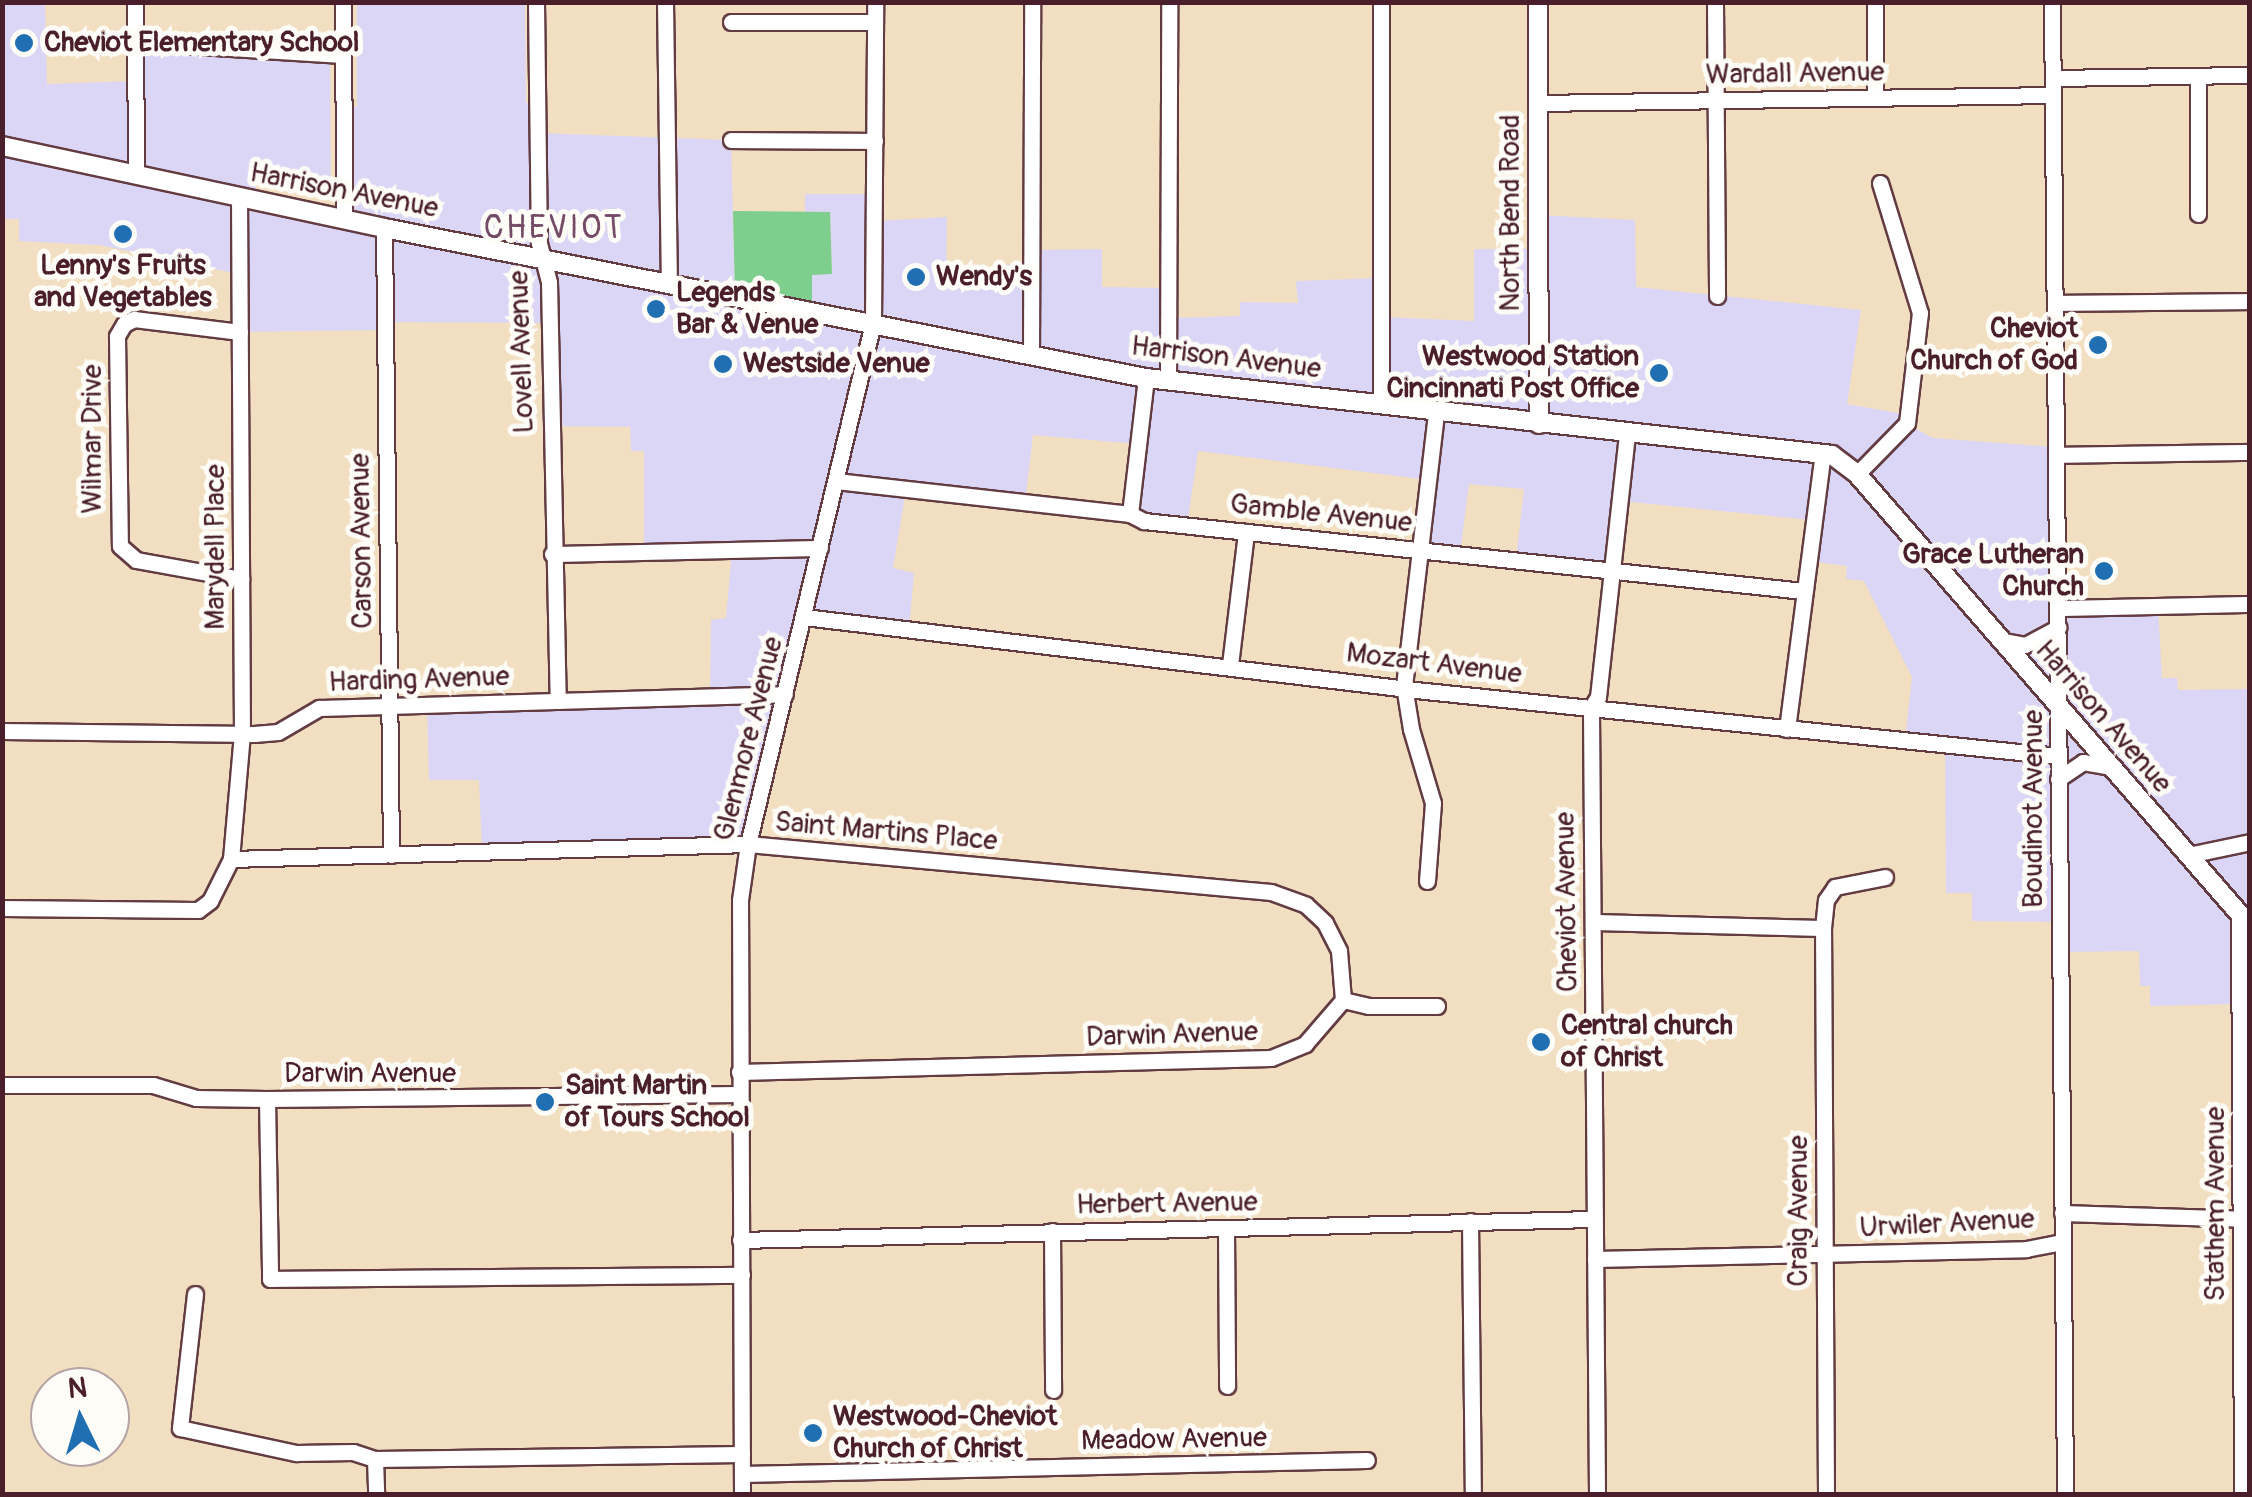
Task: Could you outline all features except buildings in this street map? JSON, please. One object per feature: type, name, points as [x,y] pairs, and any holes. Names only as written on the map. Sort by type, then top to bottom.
[{"type":"main road","name":"North Bend Road","points":[[1538,2],[1539,424]]},
{"type":"main road","name":"Harrison Avenue","points":[[2,146],[384,228],[1146,378],[1823,453],[1858,474],[2244,920]]},
{"type":"street","points":[[136,2],[136,175]]},
{"type":"street","points":[[343,2],[344,218]]},
{"type":"street","name":"Lovell Avenue","points":[[536,2],[539,242],[546,259],[558,701]]},
{"type":"street","points":[[666,2],[669,282]]},
{"type":"street","name":"Glenmore Avenue","points":[[742,1494],[740,900],[748,844],[873,323],[875,2]]},
{"type":"street","points":[[1031,355],[1032,2]]},
{"type":"street","points":[[1168,381],[1169,2]]},
{"type":"street","points":[[1381,2],[1381,405]]},
{"type":"street","points":[[1715,2],[1718,296]]},
{"type":"street","points":[[1875,2],[1875,98]]},
{"type":"street","name":"Boudinot Avenue","points":[[2052,2],[2065,1494]]},
{"type":"street","points":[[731,22],[875,22]]},
{"type":"street","points":[[136,42],[343,54]]},
{"type":"street","points":[[2198,76],[2198,214]]},
{"type":"street","points":[[2052,78],[2250,76]]},
{"type":"street","name":"Wardall Avenue","points":[[1538,102],[2053,95]]},
{"type":"street","points":[[731,140],[875,141]]},
{"type":"street","points":[[1858,474],[1907,424],[1920,313],[1880,183]]},
{"type":"street","name":"Marydell Place","points":[[2,908],[190,910],[205,906],[231,859],[242,734],[239,198]]},
{"type":"street","name":"Carson Avenue","points":[[384,228],[391,854]]},
{"type":"street","points":[[2055,303],[2250,301]]},
{"type":"street","name":"Wilmar Drive","points":[[240,332],[134,319],[124,324],[117,336],[120,546],[136,560],[241,579]]},
{"type":"street","points":[[1130,514],[1146,378]]},
{"type":"street","points":[[1428,882],[1432,790],[1411,729],[1404,686],[1436,412]]},
{"type":"street","name":"Cheviot Avenue","points":[[1597,1494],[1591,708],[1598,697],[1627,433]]},
{"type":"street","points":[[2056,455],[2250,452]]},
{"type":"street","points":[[1787,729],[1823,453]]},
{"type":"street","name":"Gamble Avenue","points":[[836,481],[1130,514],[1144,520],[1246,532],[1802,591]]},
{"type":"street","points":[[1230,665],[1246,532]]},
{"type":"street","points":[[552,554],[820,548]]},
{"type":"street","points":[[2058,608],[2250,604]]},
{"type":"street","name":"Mozart Avenue","points":[[804,618],[1591,708],[2058,756]]},
{"type":"street","points":[[1998,640],[2025,645],[2058,627]]},
{"type":"street","name":"Harding Avenue","points":[[2,731],[242,734],[278,732],[318,708],[785,694]]},
{"type":"street","points":[[2058,779],[2082,762],[2112,767]]},
{"type":"street","points":[[2188,855],[2250,842]]},
{"type":"street","name":"Saint Martins Place","points":[[231,859],[748,844],[1286,896],[1318,915],[1333,937],[1342,967],[1344,1000]]},
{"type":"street","points":[[1592,922],[1823,928],[1826,900],[1835,887],[1885,877]]},
{"type":"street","name":"Stathem Avenue","points":[[2242,1494],[2246,1412],[2244,920]]},
{"type":"street","name":"Craig Avenue","points":[[1823,928],[1826,1494]]},
{"type":"street","points":[[1344,1000],[1368,1006],[1437,1006]]},
{"type":"street","name":"Darwin Avenue","points":[[739,1072],[1271,1058],[1305,1044],[1344,1000]]},
{"type":"street","name":"Darwin Avenue","points":[[2,1085],[153,1085],[196,1098],[267,1099],[739,1094]]},
{"type":"street","points":[[267,1099],[270,1279],[742,1276]]},
{"type":"street","name":"Urwiler Avenue","points":[[2062,1213],[2245,1219]]},
{"type":"street","name":"Herbert Avenue","points":[[740,1240],[1594,1219]]},
{"type":"street","points":[[1470,1220],[1473,1494]]},
{"type":"street","points":[[1226,1228],[1227,1386]]},
{"type":"street","points":[[1052,1231],[1053,1390]]},
{"type":"street","name":"Urwiler Avenue","points":[[1596,1259],[2026,1249],[2062,1242]]},
{"type":"street","points":[[195,1294],[180,1428],[296,1453],[353,1452],[375,1459],[742,1454]]},
{"type":"street","points":[[375,1459],[376,1494]]},
{"type":"street","name":"Meadow Avenue","points":[[742,1474],[1367,1460]]},
{"type":"shaded area","points":[[2,3],[45,3],[47,84],[135,81],[135,42],[216,54],[330,63],[331,200],[256,185],[255,200],[343,218],[344,107],[357,106],[357,3],[525,3],[526,103],[537,103],[538,133],[731,140],[735,295],[812,310],[812,274],[832,273],[830,213],[805,212],[805,194],[875,194],[876,221],[947,217],[946,280],[1004,282],[1004,265],[1031,262],[1032,250],[1102,249],[1102,287],[1169,288],[1170,318],[1240,316],[1240,302],[1298,303],[1296,281],[1382,278],[1382,317],[1474,321],[1474,249],[1539,249],[1539,215],[1635,220],[1636,287],[1861,310],[1847,404],[1909,415],[1907,424],[1933,438],[2056,447],[2059,607],[2158,606],[2162,678],[2177,678],[2178,690],[2249,689],[2249,1104],[2241,1104],[2240,1004],[2150,1006],[2150,986],[2140,986],[2139,951],[2060,952],[2060,922],[1972,921],[1972,893],[1946,893],[1945,746],[1905,741],[1912,677],[1864,581],[1846,579],[1847,566],[1808,561],[1811,520],[1621,501],[1613,570],[1516,559],[1524,489],[1469,484],[1460,554],[1423,550],[1429,480],[1198,451],[1187,525],[1130,514],[1138,444],[1033,435],[1025,503],[906,490],[893,568],[914,573],[909,630],[804,618],[748,844],[482,852],[479,780],[429,780],[427,703],[710,697],[711,620],[726,618],[732,550],[644,552],[644,451],[631,451],[630,427],[550,426],[549,323],[386,322],[385,330],[240,332],[239,274],[99,245],[19,241],[19,219],[3,219]]},
{"type":"green space","points":[[733,211],[830,212],[832,274],[812,275],[812,311],[735,295]]},
{"type":"place","name":"Cheviot Elementary School","points":[[24,43]]},
{"type":"place","name":"Lenny's Fruits and Vegetables","points":[[123,234]]},
{"type":"place","name":"Wendy's","points":[[916,277]]},
{"type":"place","name":"Legends Bar & Venue","points":[[656,309]]},
{"type":"place","name":"Cheviot Church of God","points":[[2098,345]]},
{"type":"place","name":"Westside Venue","points":[[723,364]]},
{"type":"place","name":"Westwood Station Cincinnati Post Office","points":[[1659,373]]},
{"type":"place","name":"Grace Lutheran Church","points":[[2104,571]]},
{"type":"place","name":"Central church of Christ","points":[[1541,1042]]},
{"type":"place","name":"Saint Martin of Tours School","points":[[545,1102]]},
{"type":"place","name":"Westwood-Cheviot Church of Christ","points":[[813,1433]]},
{"type":"district","name":"CHEVIOT","points":[[554,228]]}]
